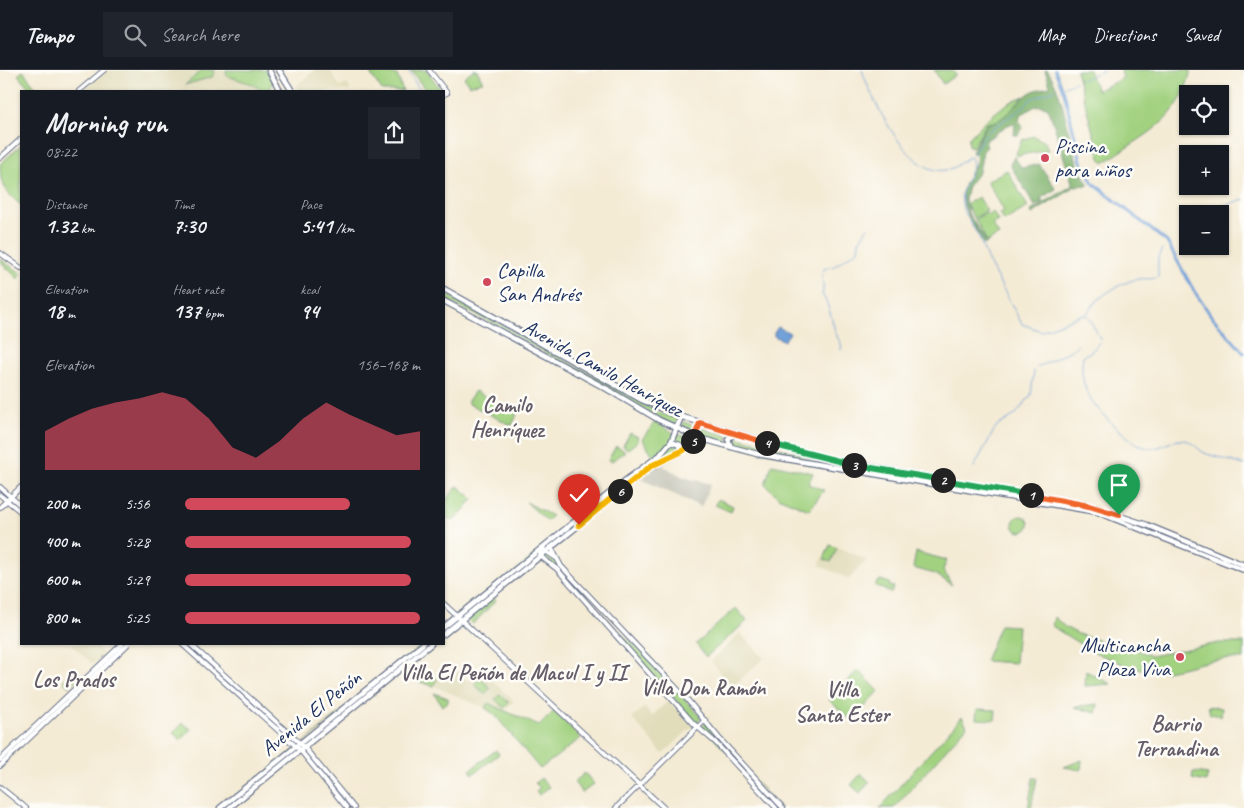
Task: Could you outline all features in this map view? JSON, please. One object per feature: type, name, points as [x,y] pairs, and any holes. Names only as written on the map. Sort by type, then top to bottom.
[{"type":"main road","points":[[269,70],[279,90]]},
{"type":"main road","points":[[279,70],[291,90]]},
{"type":"main road","name":"Avenida Camilo Henríquez","points":[[445,291],[650,404],[682,417],[734,434],[842,462],[1089,506],[1140,523],[1244,565]]},
{"type":"main road","name":"Avenida Camilo Henríquez","points":[[445,302],[500,330],[677,429],[731,448],[1089,510],[1129,523],[1244,570]]},
{"type":"main road","points":[[445,633],[541,548],[658,457],[671,442],[682,417]]},
{"type":"main road","points":[[445,626],[460,618],[647,470],[688,447],[696,436],[700,423]]},
{"type":"main road","points":[[731,448],[728,439],[734,434]]},
{"type":"main road","points":[[671,442],[680,445],[678,453]]},
{"type":"main road","name":"Avenida El Peñón","points":[[229,808],[422,645]]},
{"type":"main road","name":"Avenida El Peñón","points":[[377,684],[430,645]]},
{"type":"main road","name":"Avenida El Peñón","points":[[220,808],[300,747]]},
{"type":"street","points":[[80,90],[104,70]]},
{"type":"street","points":[[430,70],[442,90]]},
{"type":"street","points":[[0,158],[20,140]]},
{"type":"street","points":[[0,253],[20,267]]},
{"type":"street","points":[[0,487],[20,505]]},
{"type":"street","points":[[0,507],[20,489]]},
{"type":"street","points":[[0,495],[11,497],[20,510]]},
{"type":"street","points":[[551,547],[561,566],[706,720],[718,738],[783,808]]},
{"type":"street","points":[[556,558],[541,548],[540,556],[557,569],[698,727],[715,742],[776,808]]},
{"type":"street","points":[[445,605],[664,808]]},
{"type":"street","points":[[0,760],[121,645]]},
{"type":"street","points":[[0,766],[127,645]]},
{"type":"street","points":[[183,645],[300,747],[347,808]]},
{"type":"street","points":[[191,645],[300,747],[354,808]]},
{"type":"street","points":[[616,808],[706,720]]},
{"type":"street","points":[[0,787],[26,808]]},
{"type":"shaded area","points":[[107,70],[225,70],[224,73],[252,84],[261,90],[83,90]]},
{"type":"shaded area","points":[[315,70],[330,70],[340,87],[347,84],[350,90],[298,90],[296,86]]},
{"type":"shaded area","points":[[660,464],[683,477],[711,484],[701,507],[641,479]]},
{"type":"shaded area","points":[[830,544],[867,560],[849,579],[819,565]]},
{"type":"shaded area","points":[[740,633],[764,658],[731,688],[711,661]]},
{"type":"shaded area","points":[[71,645],[94,645],[104,654],[93,664]]},
{"type":"shaded area","points":[[452,667],[467,681],[481,670],[514,701],[505,710],[488,703],[485,708],[434,686],[437,679]]},
{"type":"shaded area","points":[[668,701],[693,726],[663,754],[632,718],[644,707],[652,716]]},
{"type":"green space","points":[[202,70],[215,70],[212,77],[185,85]]},
{"type":"green space","points":[[225,70],[266,70],[273,83],[270,89],[261,90],[252,84],[227,76]]},
{"type":"green space","points":[[368,70],[387,70],[389,73],[397,75],[403,90],[381,90]]},
{"type":"green space","points":[[411,70],[426,70],[441,90],[425,90]]},
{"type":"green space","points":[[473,70],[477,70],[483,82],[469,85],[464,77]]},
{"type":"green space","points":[[934,70],[952,70],[956,75],[943,84]]},
{"type":"green space","points":[[1045,70],[1048,71],[1055,84],[1071,143],[1081,171],[1089,185],[1073,186],[1072,189],[1032,214],[1031,211],[1073,185],[1048,108],[1036,106],[1021,114],[1019,120],[1022,128],[1018,135],[1014,135],[1015,124],[1009,124],[985,141],[987,147],[983,151],[979,172],[968,186],[965,199],[968,213],[987,243],[984,245],[968,216],[963,200],[965,183],[974,166],[977,155],[972,152],[987,124],[999,120],[1031,92],[1050,86]]},
{"type":"green space","points":[[1076,70],[1089,70],[1097,91],[1123,78],[1121,70],[1191,70],[1186,85],[1179,85],[1179,101],[1169,116],[1146,135],[1104,163],[1100,158]]},
{"type":"green space","points":[[23,71],[38,90],[31,90],[18,75]]},
{"type":"green space","points":[[1024,96],[1003,117],[987,123],[973,147],[969,146],[968,139],[987,120],[1000,109]]},
{"type":"green space","points":[[1033,136],[1045,142],[1048,150],[1015,156],[1022,140]]},
{"type":"green space","points":[[20,146],[20,204],[4,188],[0,164]]},
{"type":"green space","points":[[1014,157],[1022,168],[1039,164],[1056,189],[1041,198],[1043,202],[1035,206],[1010,165]]},
{"type":"green space","points":[[1007,170],[1028,207],[1004,221],[1000,213],[1004,211],[987,181]]},
{"type":"green space","points":[[979,197],[987,211],[974,218],[966,204]]},
{"type":"green space","points":[[993,212],[998,221],[992,224],[999,235],[987,242],[975,219],[986,213],[988,215]]},
{"type":"green space","points":[[0,259],[20,272],[18,279]]},
{"type":"green space","points":[[446,294],[652,408],[653,411],[678,419],[675,427],[496,325],[445,300]]},
{"type":"green space","name":"Camilo Henríquez","points":[[475,391],[517,414],[512,426],[469,404],[467,402]]},
{"type":"green space","points":[[655,422],[674,433],[692,439],[686,447],[657,461],[642,439]]},
{"type":"green space","points":[[684,422],[697,427],[694,434],[681,428]]},
{"type":"green space","points":[[701,428],[728,436],[726,442],[728,446],[699,437]]},
{"type":"green space","points":[[630,433],[638,437],[638,441],[628,449],[623,446]]},
{"type":"green space","points":[[733,437],[866,469],[734,446],[731,442]]},
{"type":"green space","points":[[616,446],[625,451],[612,461],[608,460]]},
{"type":"green space","points":[[772,464],[813,473],[808,484],[824,490],[809,510],[778,497],[765,484]]},
{"type":"green space","points":[[647,468],[515,574],[513,573],[636,474]]},
{"type":"green space","points":[[458,486],[473,499],[455,520],[451,521],[445,516],[445,501]]},
{"type":"green space","points":[[718,499],[733,506],[731,512],[715,505]]},
{"type":"green space","points":[[526,502],[552,516],[547,521]]},
{"type":"green space","points":[[1021,516],[1027,518],[1029,524],[1027,530],[1021,532],[1015,530],[1013,524],[1015,518]]},
{"type":"green space","points":[[830,545],[837,548],[831,562],[824,559]]},
{"type":"green space","points":[[916,552],[947,560],[943,570],[952,585],[935,574],[913,568]]},
{"type":"green space","points":[[547,553],[557,561],[615,629],[559,569],[544,557]]},
{"type":"green space","points":[[880,580],[890,583],[889,586],[894,587],[891,593],[874,585]]},
{"type":"green space","points":[[493,597],[496,600],[473,624],[467,619]]},
{"type":"green space","points":[[736,608],[747,621],[706,657],[696,644]]},
{"type":"green space","points":[[1054,617],[1065,627],[1078,634],[1132,647],[1151,656],[1219,643],[1244,643],[1244,659],[1215,660],[1164,671],[1135,668],[1105,657],[1064,634],[1052,626]]},
{"type":"green space","points":[[1000,625],[1018,626],[1015,663],[985,661]]},
{"type":"green space","points":[[619,633],[635,645],[701,717],[697,724],[618,636]]},
{"type":"green space","points":[[423,645],[428,645],[304,743]]},
{"type":"green space","points":[[406,669],[437,678],[434,686],[403,677],[400,674]]},
{"type":"green space","points":[[858,670],[879,691],[852,721],[829,700]]},
{"type":"green space","points":[[73,671],[80,677],[69,687],[63,681]]},
{"type":"green space","points":[[1086,671],[1111,684],[1085,686]]},
{"type":"green space","points":[[480,678],[491,688],[485,694],[474,684]]},
{"type":"green space","points":[[434,693],[448,698],[448,702],[442,706]]},
{"type":"green space","points":[[500,694],[509,703],[504,708],[495,699]]},
{"type":"green space","points":[[488,703],[539,726],[554,711],[581,738],[540,769],[494,714],[485,708]]},
{"type":"green space","points":[[1098,704],[1096,713],[1074,707]]},
{"type":"green space","points":[[1208,706],[1222,708],[1221,716],[1210,714]]},
{"type":"green space","points":[[977,709],[996,710],[995,720],[976,719]]},
{"type":"green space","points":[[962,717],[967,726],[894,808],[880,808]]},
{"type":"green space","points":[[183,723],[191,729],[181,740],[173,733]]},
{"type":"green space","points":[[706,723],[715,737],[780,808],[714,738],[701,728]]},
{"type":"green space","points":[[295,749],[296,751],[226,808],[223,808]]},
{"type":"green space","points":[[496,750],[499,754],[473,774],[470,770]]},
{"type":"green space","points":[[1082,760],[1081,770],[1064,767]]},
{"type":"green space","points":[[1193,772],[1208,774],[1206,782],[1192,779]]},
{"type":"green space","points":[[585,773],[594,784],[582,793],[574,782]]},
{"type":"green space","points":[[861,774],[870,782],[860,793],[851,785]]},
{"type":"green space","points":[[541,778],[549,787],[539,795],[536,791],[540,788],[535,783]]},
{"type":"green space","points":[[1033,778],[1037,778],[1031,808],[1028,808]]},
{"type":"water","points":[[778,327],[790,333],[784,341],[774,336]]},
{"type":"waterway","points":[[408,70],[419,90]]},
{"type":"waterway","points":[[862,70],[874,98],[893,133],[905,149],[918,161],[932,169],[946,170],[955,167],[969,157],[972,159],[973,166],[961,194],[963,210],[980,239],[987,259],[1022,324],[1041,331],[1081,315],[1086,315],[1089,318],[1101,340],[1093,350],[1083,356],[1083,380],[1092,401],[1105,417],[1131,440],[1147,448],[1156,448],[1175,441],[1184,440],[1191,442],[1207,454],[1244,465]]},
{"type":"waterway","points":[[1055,70],[1064,92],[1081,161],[1093,183],[1167,242],[1194,291],[1212,317],[1244,353]]},
{"type":"waterway","points":[[1081,80],[1104,70]]},
{"type":"waterway","points":[[1065,86],[1076,82]]},
{"type":"waterway","points":[[972,156],[983,137],[990,130],[1021,109],[1031,99],[1054,90]]},
{"type":"waterway","points":[[1226,205],[1244,199]]},
{"type":"waterway","points":[[841,350],[841,344],[822,294],[822,275],[825,268],[833,267],[858,250],[859,241],[868,227]]},
{"type":"waterway","points":[[1087,314],[1101,297],[1116,287],[1138,279],[1158,277],[1158,258],[1162,249]]},
{"type":"waterway","points":[[1037,367],[1078,345]]},
{"type":"waterway","points":[[974,467],[996,427],[1015,415],[1031,395],[1034,371]]},
{"type":"place","name":"Piscina para niños","points":[[1045,158]]},
{"type":"place","name":"Capilla San Andrés","points":[[487,282]]},
{"type":"place","name":"Multicancha Plaza Viva","points":[[1180,657]]},
{"type":"district","name":"Camilo Henríquez","points":[[507,418]]},
{"type":"district","name":"Villa El Peñón de Macul I y II","points":[[513,673]]},
{"type":"district","name":"Los Prados","points":[[74,680]]},
{"type":"district","name":"Villa Don Ramón","points":[[703,688]]},
{"type":"district","name":"Villa Santa Ester","points":[[842,702]]},
{"type":"district","name":"Barrio Terrandina","points":[[1176,736]]},
{"type":"route","points":[[579,525],[651,466],[686,449],[694,440],[700,423],[820,458],[1089,506],[1119,515]]}]
